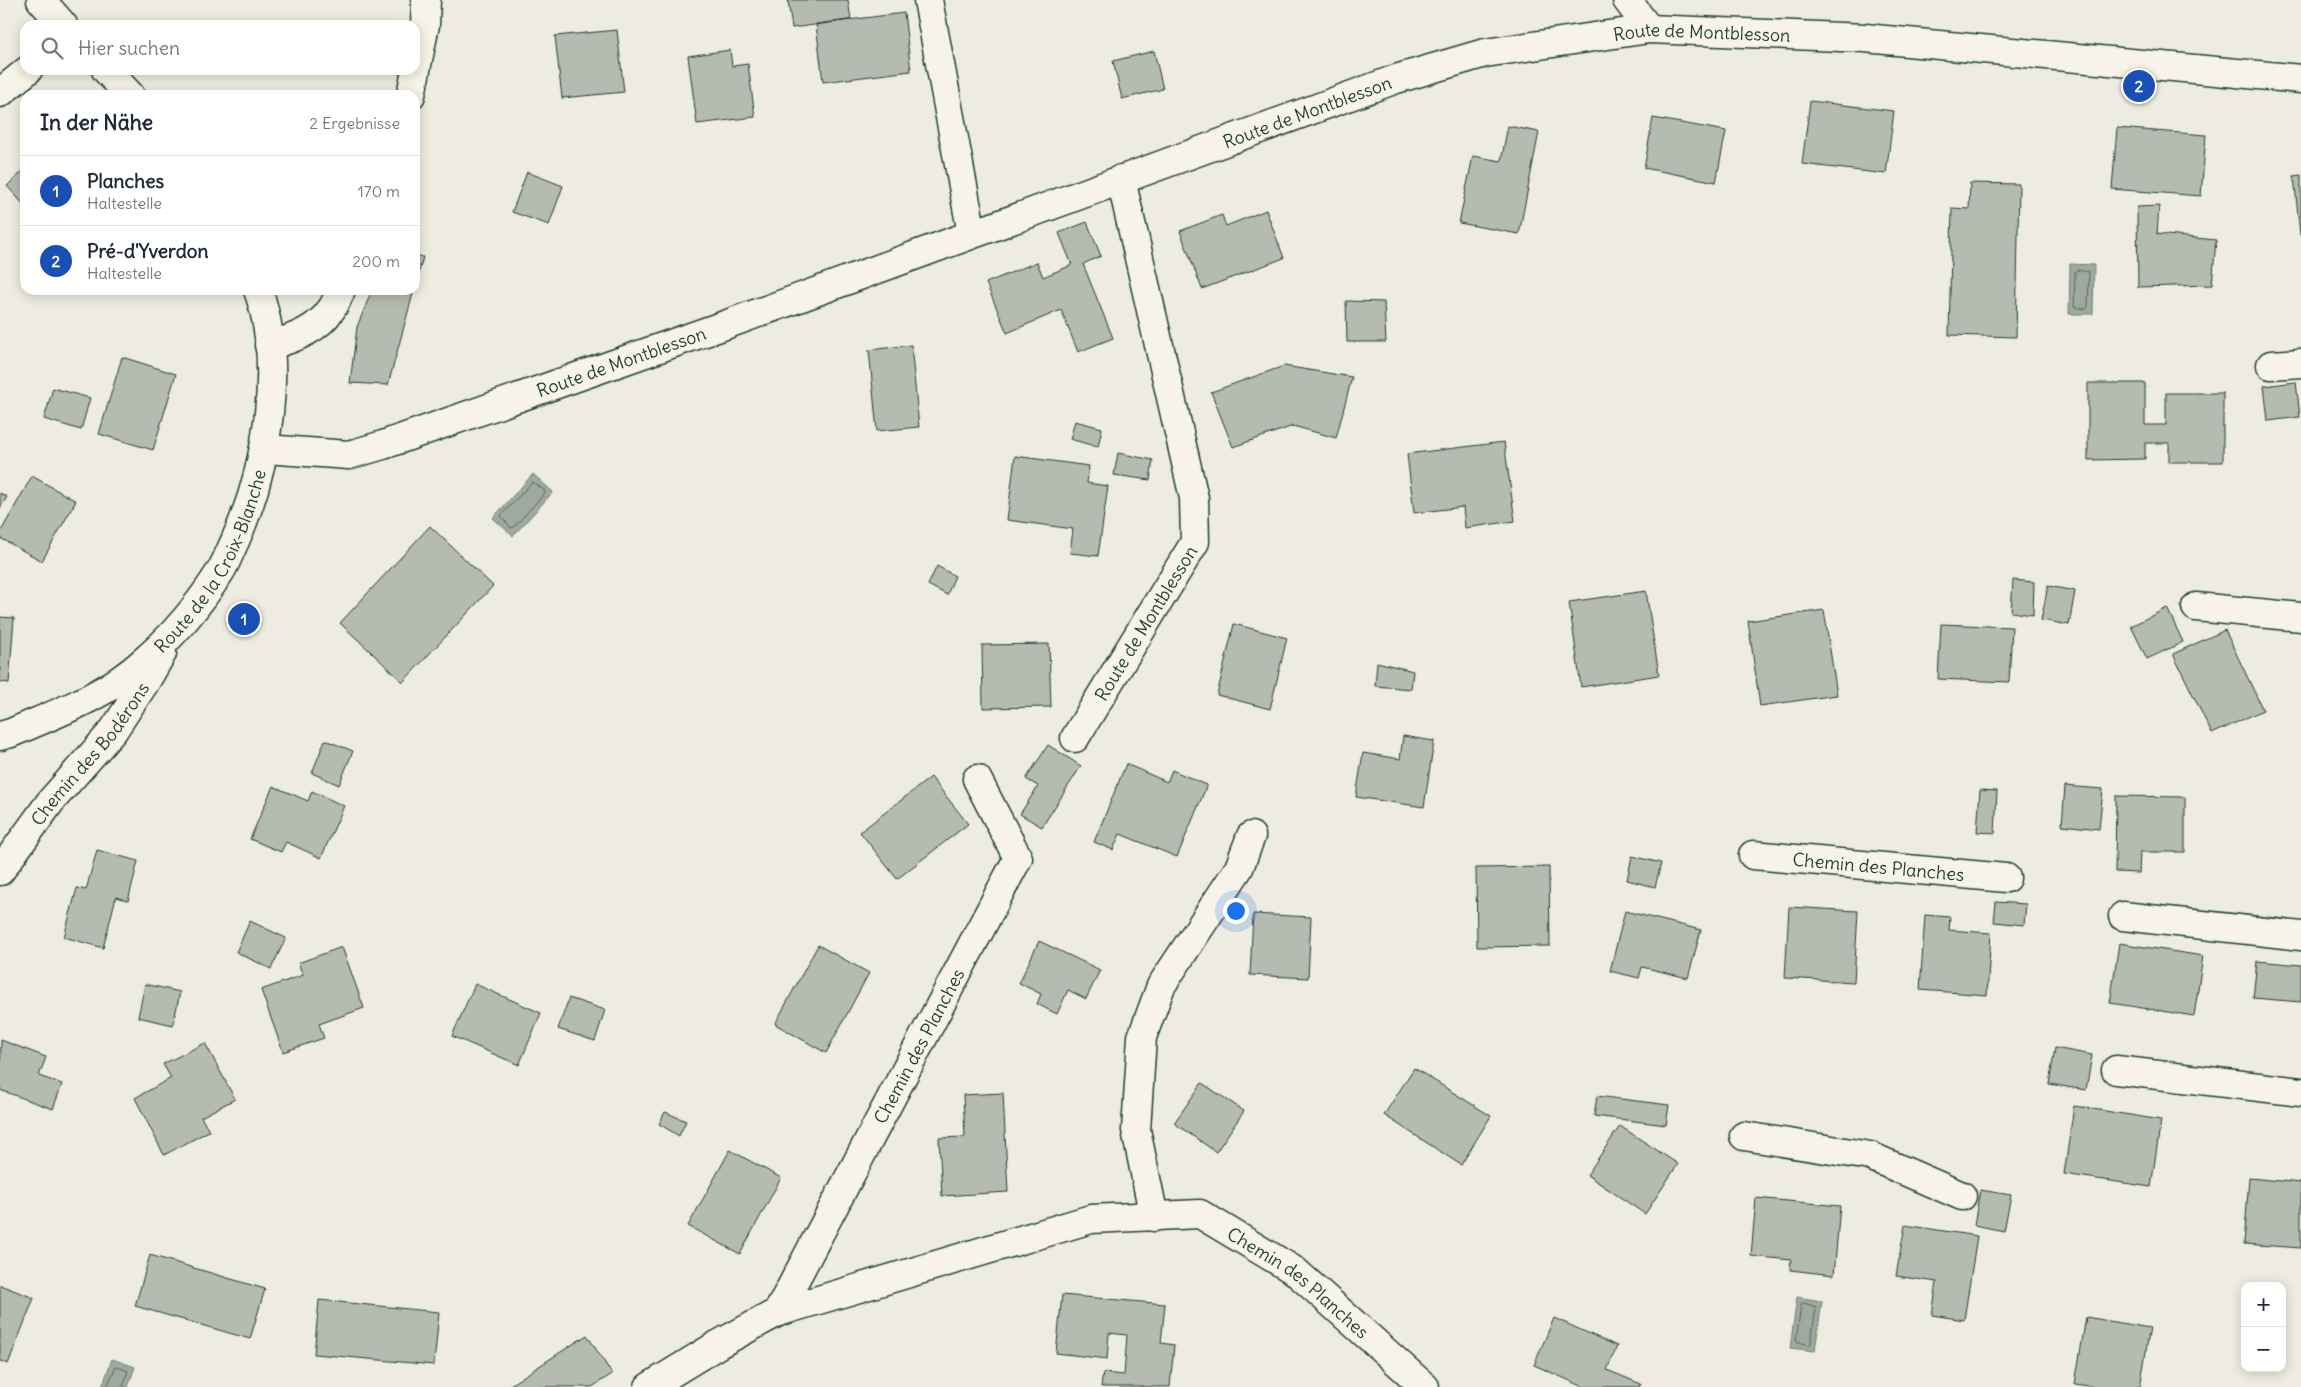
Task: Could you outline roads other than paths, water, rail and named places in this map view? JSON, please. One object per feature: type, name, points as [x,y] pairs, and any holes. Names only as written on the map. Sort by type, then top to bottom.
[{"type":"street","points":[[41,0],[59,20]]},
{"type":"street","points":[[420,44],[426,0]]},
{"type":"street","points":[[928,0],[972,234]]},
{"type":"street","points":[[1627,0],[1649,29]]},
{"type":"street","name":"Route de Montblesson","points":[[265,449],[349,455],[375,447],[726,325],[1396,79],[1485,53],[1649,29],[1865,38],[2301,79]]},
{"type":"street","points":[[0,93],[22,75]]},
{"type":"street","points":[[111,75],[125,90]]},
{"type":"street","points":[[411,90],[414,75]]},
{"type":"street","name":"Route de Montblesson","points":[[1075,738],[1195,542],[1194,498],[1121,179]]},
{"type":"street","name":"Route de la Croix-Blanche","points":[[0,736],[12,734],[99,695],[143,663],[174,632],[221,571],[246,517],[265,449],[271,400],[269,345],[263,304],[260,295]]},
{"type":"street","points":[[269,345],[294,339],[313,326],[330,312],[338,295]]},
{"type":"street","points":[[2271,365],[2301,362]]},
{"type":"street","points":[[2196,607],[2301,617]]},
{"type":"street","name":"Chemin des Bodérons","points":[[0,871],[51,801],[113,731],[146,681],[174,632]]},
{"type":"street","name":"Chemin des Planches","points":[[778,1312],[798,1270],[1018,858],[977,779]]},
{"type":"street","points":[[1154,1216],[1136,1130],[1142,1037],[1161,986],[1239,868],[1251,836]]},
{"type":"street","name":"Chemin des Planches","points":[[1753,855],[2006,878]]},
{"type":"street","points":[[2123,916],[2301,936]]},
{"type":"street","points":[[2116,1070],[2301,1092]]},
{"type":"street","points":[[1744,1136],[1870,1156],[1962,1196]]},
{"type":"street","name":"Chemin des Planches","points":[[649,1387],[718,1344],[778,1312],[1091,1219],[1200,1214],[1295,1271],[1425,1387]]},
{"type":"water","points":[[2070,264],[2094,265],[2093,314],[2069,314]]},
{"type":"water","points":[[533,474],[553,492],[513,536],[493,518]]},
{"type":"water","points":[[1797,1297],[1822,1301],[1815,1351],[1790,1348]]},
{"type":"water","points":[[112,1359],[135,1367],[128,1387],[102,1387]]},
{"type":"place","name":"Pré-d'Yverdon","points":[[2139,86]]},
{"type":"place","name":"Planches","points":[[244,619]]}]
